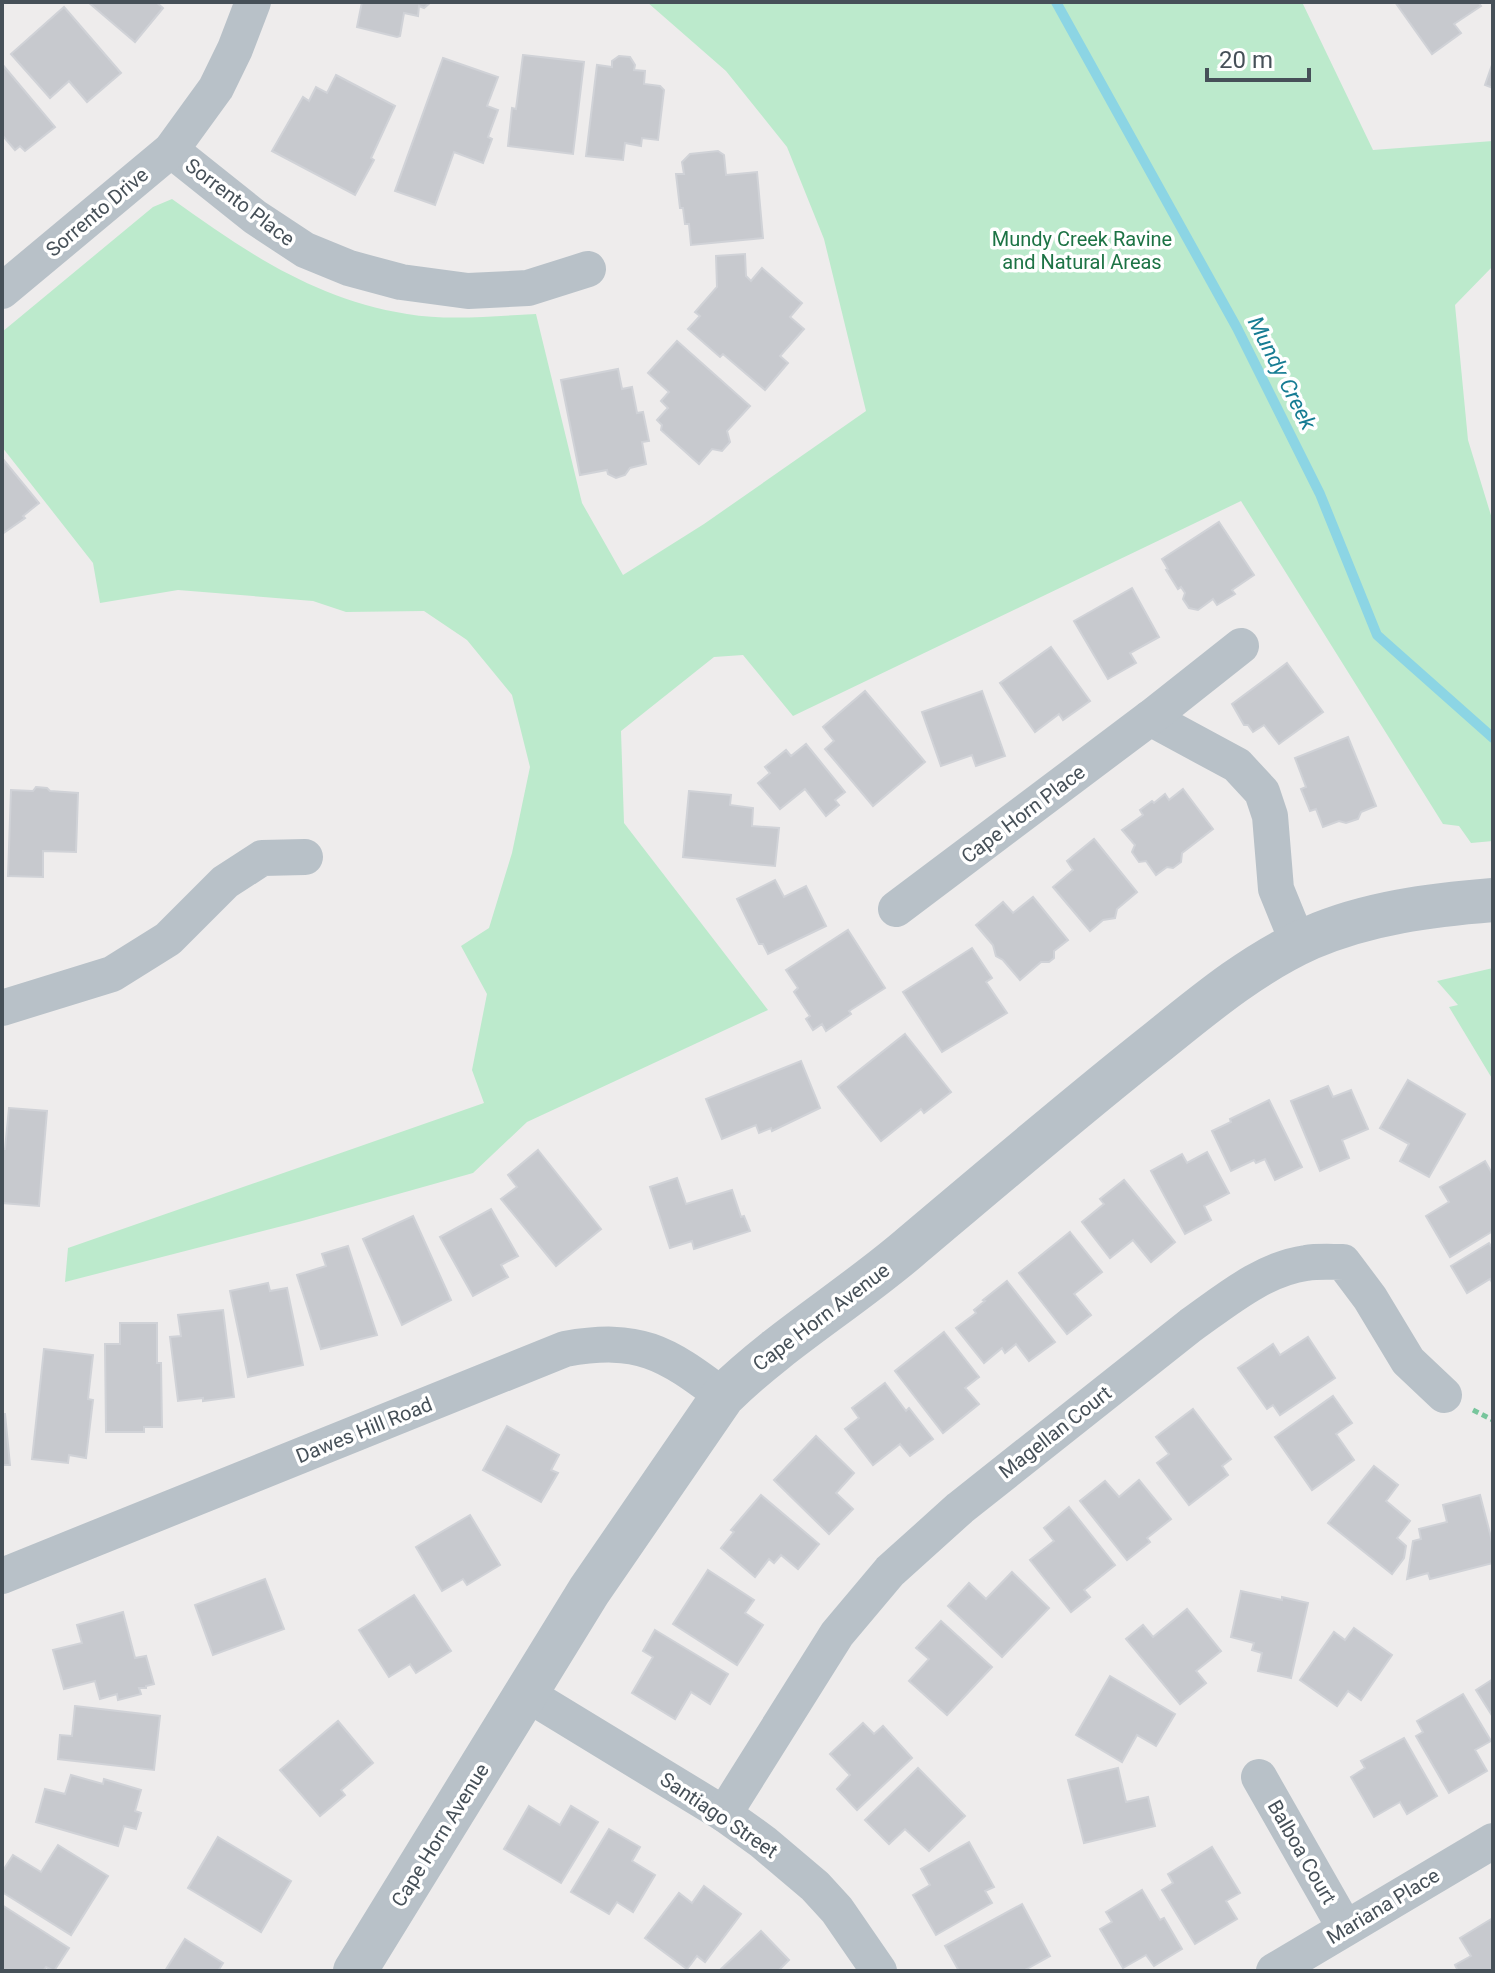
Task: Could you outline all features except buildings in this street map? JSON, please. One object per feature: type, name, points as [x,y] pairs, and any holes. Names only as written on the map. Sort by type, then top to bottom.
[{"type":"street","name":"Sorrento Drive","points":[[2,291],[171,150],[216,88],[253,2]]},
{"type":"street","name":"Sorrento Place","points":[[171,150],[255,217],[292,242],[349,268],[401,282],[468,291],[528,288],[588,269]]},
{"type":"street","name":"Cape Horn Place","points":[[896,909],[1241,646]]},
{"type":"street","points":[[1150,718],[1237,765],[1262,792],[1270,816],[1276,889],[1298,943]]},
{"type":"street","points":[[2,1008],[112,974],[168,939],[225,882],[262,858],[305,857]]},
{"type":"street","name":"Cape Horn Avenue","points":[[355,1971],[589,1591],[723,1396],[743,1376],[876,1276],[1071,1111],[1188,1017],[1249,973],[1298,943],[1365,919],[1421,908],[1493,900]]},
{"type":"street","name":"Magellan Court","points":[[724,1814],[837,1634],[890,1571],[929,1534],[1009,1469],[1191,1325],[1250,1286],[1271,1274],[1305,1263],[1343,1262],[1370,1298],[1408,1361],[1444,1395]]},
{"type":"street","name":"Dawes Hill Road","points":[[2,1576],[565,1349],[594,1344],[638,1346],[687,1369],[723,1396]]},
{"type":"street","name":"Santiago Street","points":[[527,1694],[724,1814],[763,1842],[815,1886],[837,1910],[879,1971]]},
{"type":"street","name":"Balboa Court","points":[[1259,1777],[1345,1928]]},
{"type":"street","name":"Mariana Place","points":[[1274,1971],[1493,1841]]},
{"type":"green space","name":"Mundy Creek Ravine and Natural Areas","points":[[647,2],[1302,2],[1373,150],[1493,141],[1493,266],[1455,305],[1468,440],[1493,522],[1493,841],[1471,843],[1459,826],[1443,824],[1241,501],[793,716],[743,655],[714,657],[621,731],[624,823],[768,1010],[527,1122],[473,1173],[65,1282],[68,1248],[484,1103],[472,1070],[487,994],[461,946],[489,928],[512,853],[530,767],[512,695],[467,640],[424,611],[346,612],[313,601],[178,590],[100,603],[93,563],[2,447],[2,332],[153,207],[172,199],[254,255],[341,297],[373,307],[423,316],[536,314],[582,503],[623,575],[704,524],[866,411],[824,239],[787,147],[726,71]]},
{"type":"green space","points":[[1493,968],[1493,1080],[1449,1007],[1458,1005],[1437,981]]},
{"type":"waterway","name":"Mundy Creek","points":[[1056,2],[1237,328],[1320,494],[1377,635],[1493,738]]}]
